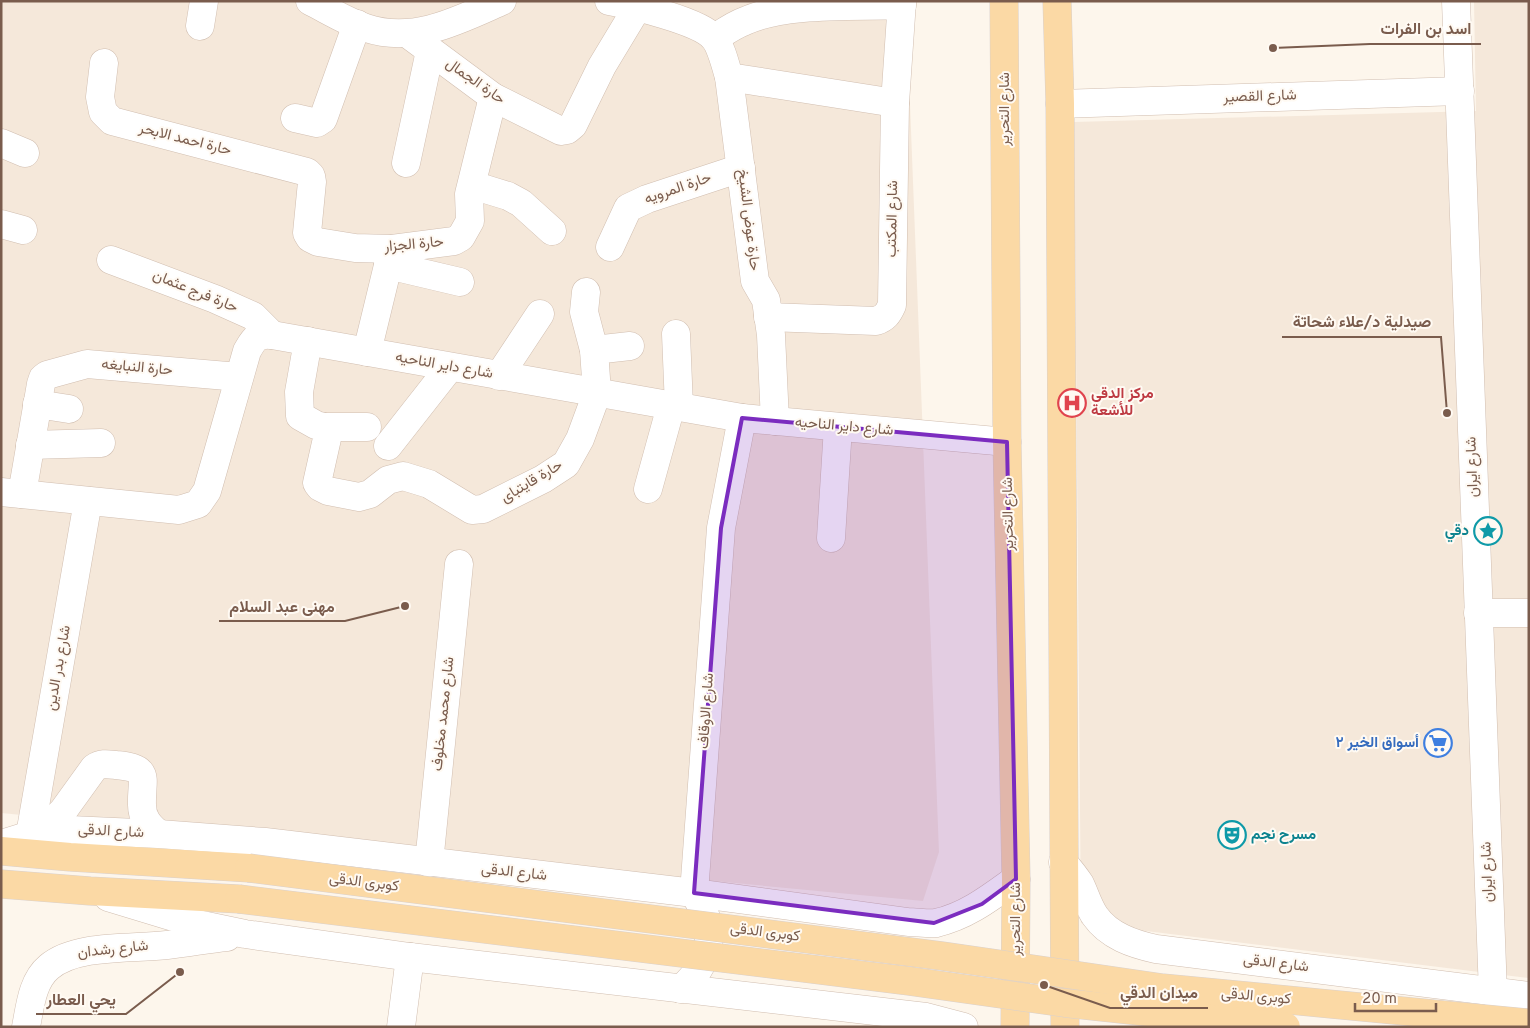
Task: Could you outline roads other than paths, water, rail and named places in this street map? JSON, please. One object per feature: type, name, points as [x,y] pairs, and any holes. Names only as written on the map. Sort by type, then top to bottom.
[{"type":"main road","name":"شارع التحرير","points":[[1004,1],[1007,442],[1016,878],[1015,1027]]},
{"type":"main road","points":[[1057,1],[1060,104],[1065,1027]]},
{"type":"main road","name":"كوبرى الدقى","points":[[1,851],[249,868],[933,955],[1163,988],[1529,1023]]},
{"type":"main road","points":[[1,884],[90,891]]},
{"type":"main road","name":"كوبرى الدقى","points":[[90,891],[239,899],[909,981],[1065,1003],[1286,1027]]},
{"type":"street","points":[[310,1],[366,28],[408,34],[452,24],[502,1]]},
{"type":"street","points":[[609,1],[688,23],[703,30],[715,38],[730,77],[895,103]]},
{"type":"street","name":"شارع ايران","points":[[1456,1],[1493,993]]},
{"type":"street","points":[[715,38],[745,21],[766,14],[796,8],[902,3]]},
{"type":"street","name":"شارع المكتب","points":[[768,316],[876,321],[884,318],[892,305],[895,103],[902,3]]},
{"type":"street","name":"حارة الجمال","points":[[408,34],[493,97],[561,131],[567,130],[574,125],[602,66],[637,8]]},
{"type":"street","points":[[296,118],[317,123],[323,119],[357,24]]},
{"type":"street","points":[[406,163],[430,51]]},
{"type":"street","name":"حارة احمد الابحر","points":[[104,63],[100,97],[103,112],[112,121],[302,170],[311,176],[312,182]]},
{"type":"street","name":"حارة عوض الشيخ","points":[[730,77],[755,281],[766,300],[771,335],[775,421]]},
{"type":"street","name":"شارع القصير","points":[[1060,104],[1460,91]]},
{"type":"street","name":"حارة الجزار","points":[[312,182],[307,232],[310,238],[318,242],[356,248],[390,257],[461,238],[470,221],[469,203],[472,185],[493,97]]},
{"type":"street","name":"حارة المرويه","points":[[610,247],[628,208],[648,199],[741,168]]},
{"type":"street","points":[[472,185],[508,196],[520,203],[552,230]]},
{"type":"street","points":[[367,352],[390,257],[460,282]]},
{"type":"street","name":"حارة فرج عثمان","points":[[111,260],[215,298],[253,316],[272,335]]},
{"type":"street","points":[[586,292],[584,312],[594,350],[597,393]]},
{"type":"street","points":[[499,376],[540,314]]},
{"type":"street","points":[[68,409],[39,394],[30,445],[12,493],[180,510],[198,504],[207,491],[247,352],[253,340],[261,334],[272,335]]},
{"type":"street","points":[[648,489],[675,406],[676,334]]},
{"type":"street","name":"شارع داير الناحيه","points":[[272,335],[742,418],[1007,442]]},
{"type":"street","points":[[308,341],[299,392],[300,416],[316,425],[324,427],[367,427]]},
{"type":"street","points":[[594,350],[630,346]]},
{"type":"street","name":"حارة النبايغه","points":[[39,394],[43,378],[47,375],[87,364],[239,378]]},
{"type":"street","points":[[388,446],[450,367]]},
{"type":"street","name":"حارة قايتباى","points":[[324,427],[328,434],[328,440],[317,483],[323,489],[359,497],[370,494],[388,480],[404,476],[429,484],[472,510],[483,509],[543,479],[566,464],[580,439],[597,393]]},
{"type":"street","name":"شارع الاوقاف","points":[[694,893],[721,528],[742,418]]},
{"type":"street","points":[[831,538],[838,427]]},
{"type":"street","points":[[30,445],[101,443]]},
{"type":"street","name":"شارع بدر الدين","points":[[37,833],[88,501]]},
{"type":"street","name":"شارع محمد مخلوف","points":[[428,863],[459,564]]},
{"type":"street","points":[[1478,613],[1529,613]]},
{"type":"street","points":[[37,833],[63,811],[94,768],[100,764],[106,764],[130,766],[137,769],[143,776],[142,805],[144,817],[150,827],[159,834]]},
{"type":"street","name":"شارع الدقى","points":[[1,844],[37,833],[70,830],[265,842],[428,863],[694,893],[908,922],[934,923],[954,917],[982,904],[1016,878]]},
{"type":"street","name":"شارع الدقى","points":[[1063,862],[1080,884],[1094,916],[1106,929],[1137,945],[1493,993],[1529,996]]},
{"type":"street","points":[[90,891],[197,924],[245,934],[410,957],[926,1017],[964,1027]]},
{"type":"street","points":[[681,989],[694,977],[704,961],[709,944],[709,926],[704,908],[694,893]]},
{"type":"street","points":[[770,999],[761,985],[756,968],[756,950],[760,932],[770,917],[783,905]]},
{"type":"street","name":"شارع رشدان","points":[[26,1027],[35,987],[47,968],[66,956],[88,951],[167,945],[245,934]]},
{"type":"street","points":[[401,1027],[410,957]]},
{"type":"place","name":"اسد بن الفرات","points":[[1273,48]]},
{"type":"place","name":"مركز الدقي للأشعة","points":[[1072,403]]},
{"type":"place","name":"صيدلية د/علاء شحاتة","points":[[1447,413]]},
{"type":"place","name":"دقي","points":[[1488,531]]},
{"type":"place","name":"مهنى عبد السلام","points":[[405,606]]},
{"type":"place","name":"أسواق الخير ٢","points":[[1438,743]]},
{"type":"place","name":"مسرح نجم","points":[[1232,835]]},
{"type":"place","name":"يحي العطار","points":[[180,972]]},
{"type":"place","name":"ميدان الدقي","points":[[1044,985]]}]
